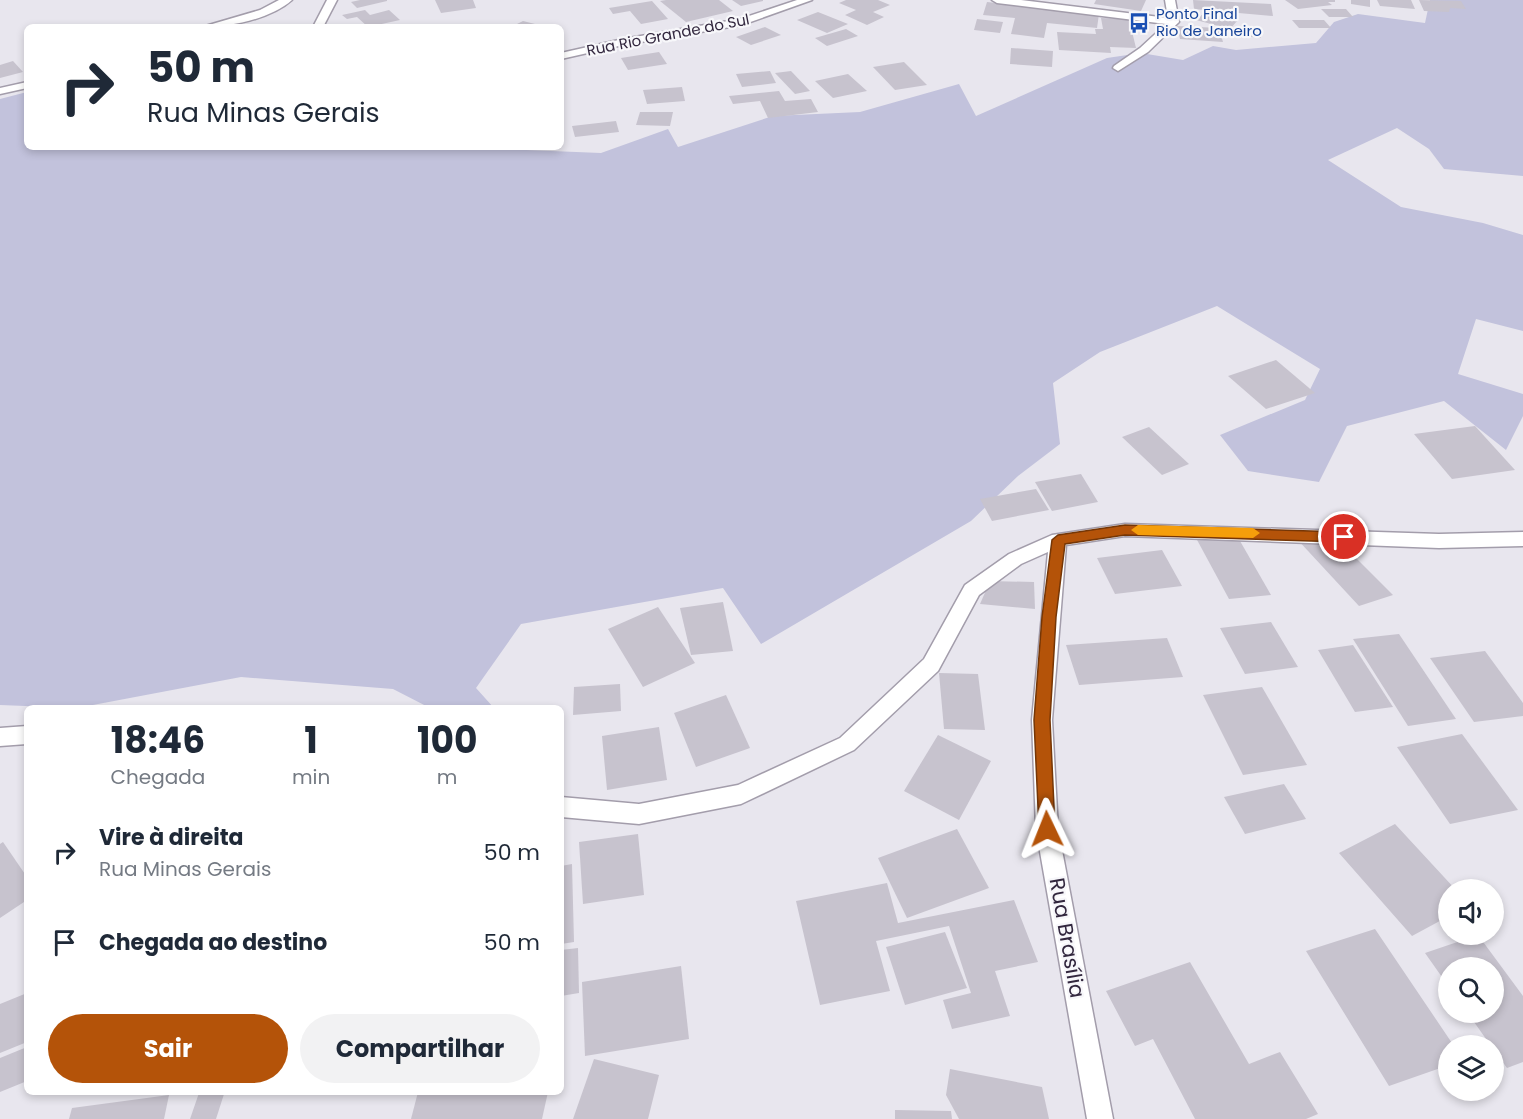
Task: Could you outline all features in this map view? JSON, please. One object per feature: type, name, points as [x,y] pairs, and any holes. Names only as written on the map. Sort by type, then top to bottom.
[{"type":"street","points":[[218,24],[264,12],[287,0]]},
{"type":"street","points":[[320,24],[332,0]]},
{"type":"street","name":"Rua Rio Grande do Sul","points":[[564,55],[623,42],[742,22],[807,0]]},
{"type":"street","points":[[998,0],[1174,22]]},
{"type":"street","points":[[1170,0],[1174,22]]},
{"type":"street","points":[[1119,68],[1144,50],[1174,22]]},
{"type":"street","points":[[0,91],[24,86]]},
{"type":"street","points":[[564,807],[639,814],[741,794],[847,744],[931,665],[972,590],[1015,559],[1058,540],[1125,530],[1439,541],[1523,539]]},
{"type":"street","name":"Rua Brasília","points":[[1058,540],[1049,617],[1042,720],[1047,829],[1100,1119]]},
{"type":"street","points":[[0,737],[24,735]]},
{"type":"shaded area","points":[[1430,0],[1523,0],[1523,176],[1444,169],[1429,149],[1397,128],[1328,160],[1401,207],[1483,223],[1523,235],[1523,331],[1476,319],[1458,374],[1523,394],[1523,416],[1506,450],[1444,401],[1347,426],[1319,482],[1248,471],[1220,435],[1305,400],[1320,369],[1217,306],[1100,352],[1053,383],[1060,444],[1018,476],[971,521],[761,644],[723,588],[521,624],[476,688],[491,705],[424,705],[393,689],[241,677],[93,705],[0,705],[0,99],[24,93],[24,150],[526,150],[601,153],[668,129],[678,147],[773,116],[860,112],[959,84],[976,116],[1107,58],[1141,53],[1183,60],[1213,46],[1236,50],[1316,43],[1334,22],[1358,14],[1425,23]]},
{"type":"building","points":[[435,0],[473,0],[476,8],[441,13]]},
{"type":"building","points":[[719,0],[733,11],[686,22],[660,1]]},
{"type":"building","points":[[732,0],[763,0],[763,1],[741,6]]},
{"type":"building","points":[[846,0],[878,0],[890,5],[873,12],[884,17],[867,25],[845,15],[856,10],[839,3]]},
{"type":"building","points":[[1096,0],[1146,0],[1141,11],[1094,4]]},
{"type":"building","points":[[1193,0],[1271,4],[1273,16],[1194,9]]},
{"type":"building","points":[[1285,0],[1335,0],[1335,2],[1328,2],[1332,5],[1298,9]]},
{"type":"building","points":[[1351,0],[1370,0],[1370,7],[1351,4]]},
{"type":"building","points":[[1377,0],[1411,0],[1415,9],[1380,6]]},
{"type":"building","points":[[1419,0],[1461,1],[1466,9],[1450,8],[1449,12],[1424,11]]},
{"type":"building","points":[[387,1],[357,8],[351,2]]},
{"type":"building","points":[[652,1],[668,19],[641,24],[630,11],[613,14],[609,8]]},
{"type":"building","points":[[987,2],[1099,14],[1097,28],[1047,23],[1044,38],[1011,34],[1015,18],[983,15]]},
{"type":"building","points":[[1321,9],[1346,9],[1353,17],[1329,17]]},
{"type":"building","points":[[365,10],[370,15],[389,10],[400,20],[382,24],[365,24],[357,17],[347,19],[342,15]]},
{"type":"building","points":[[818,12],[848,24],[827,33],[797,20]]},
{"type":"building","points":[[1205,12],[1238,20],[1230,29],[1196,20]]},
{"type":"building","points":[[1101,18],[1129,19],[1136,48],[1110,47],[1111,53],[1059,50],[1057,32],[1096,34],[1095,29],[1103,29]]},
{"type":"building","points":[[977,19],[1003,22],[1000,33],[974,30]]},
{"type":"building","points":[[1292,20],[1324,20],[1331,28],[1299,28]]},
{"type":"building","points":[[523,21],[535,24],[517,24]]},
{"type":"building","points":[[1177,26],[1219,28],[1223,42],[1180,39]]},
{"type":"building","points":[[765,27],[781,35],[751,45],[736,37]]},
{"type":"building","points":[[1234,28],[1261,32],[1261,38],[1233,35]]},
{"type":"building","points":[[846,29],[858,36],[827,46],[815,38]]},
{"type":"building","points":[[1011,48],[1053,51],[1052,67],[1010,64]]},
{"type":"building","points":[[659,52],[667,64],[628,70],[621,58]]},
{"type":"building","points":[[13,61],[23,72],[0,78],[0,65]]},
{"type":"building","points":[[904,62],[927,85],[895,90],[873,67]]},
{"type":"building","points":[[770,71],[776,83],[742,87],[736,74]]},
{"type":"building","points":[[791,71],[810,91],[795,94],[775,73]]},
{"type":"building","points":[[848,74],[867,91],[833,98],[815,81]]},
{"type":"building","points":[[682,87],[685,101],[647,104],[643,90]]},
{"type":"building","points":[[779,91],[785,101],[811,99],[818,112],[768,118],[760,101],[733,104],[729,96]]},
{"type":"building","points":[[640,112],[673,112],[670,126],[636,125]]},
{"type":"building","points":[[616,121],[619,132],[575,137],[572,126]]},
{"type":"building","points":[[1276,360],[1315,393],[1266,409],[1228,376]]},
{"type":"building","points":[[1475,426],[1515,470],[1452,479],[1414,434]]},
{"type":"building","points":[[1149,427],[1189,464],[1162,475],[1122,437]]},
{"type":"building","points":[[1081,474],[1098,502],[1052,511],[1035,482]]},
{"type":"building","points":[[1036,489],[1049,510],[992,521],[980,499]]},
{"type":"building","points":[[1236,534],[1271,595],[1229,599],[1196,538]]},
{"type":"building","points":[[1296,538],[1339,541],[1393,595],[1359,606]]},
{"type":"building","points":[[1162,550],[1182,586],[1115,594],[1097,558]]},
{"type":"building","points":[[990,581],[1034,582],[1035,609],[980,604]]},
{"type":"building","points":[[723,602],[733,651],[691,655],[680,608]]},
{"type":"building","points":[[658,607],[695,663],[643,687],[608,629]]},
{"type":"building","points":[[1271,622],[1298,667],[1245,674],[1220,628]]},
{"type":"building","points":[[1399,634],[1456,719],[1408,726],[1353,639]]},
{"type":"building","points":[[1167,638],[1183,677],[1079,685],[1066,645]]},
{"type":"building","points":[[1353,645],[1393,707],[1355,712],[1318,650]]},
{"type":"building","points":[[1485,651],[1523,703],[1523,716],[1474,722],[1430,658]]},
{"type":"building","points":[[939,673],[978,674],[985,730],[944,729]]},
{"type":"building","points":[[620,684],[621,711],[573,715],[574,687]]},
{"type":"building","points":[[1262,687],[1307,765],[1243,775],[1203,695]]},
{"type":"building","points":[[726,695],[750,748],[696,767],[674,713]]},
{"type":"building","points":[[659,727],[667,780],[607,790],[602,736]]},
{"type":"building","points":[[1462,734],[1518,810],[1450,824],[1397,747]]},
{"type":"building","points":[[938,735],[991,761],[959,820],[904,791]]},
{"type":"building","points":[[1284,784],[1306,819],[1245,834],[1224,797]]},
{"type":"building","points":[[1395,824],[1446,879],[1438,879],[1438,922],[1412,936],[1339,853]]},
{"type":"building","points":[[957,829],[989,888],[907,918],[878,858]]},
{"type":"building","points":[[638,834],[644,895],[583,904],[579,842]]},
{"type":"building","points":[[3,842],[24,873],[24,902],[0,918],[0,844]]},
{"type":"building","points":[[572,864],[574,942],[564,944],[564,865]]},
{"type":"building","points":[[887,883],[898,923],[1014,900],[1038,962],[995,971],[1010,1016],[952,1029],[943,1000],[971,993],[949,926],[876,941],[890,991],[820,1005],[796,901]]},
{"type":"building","points":[[1375,929],[1447,1035],[1438,1035],[1438,1069],[1389,1086],[1306,951]]},
{"type":"building","points":[[945,932],[967,988],[905,1005],[886,947]]},
{"type":"building","points":[[1449,945],[1485,945],[1494,957],[1438,957],[1438,971],[1425,953]]},
{"type":"building","points":[[578,948],[579,993],[564,996],[564,950]]},
{"type":"building","points":[[1190,962],[1249,1064],[1280,1052],[1318,1114],[1306,1119],[1195,1119],[1153,1039],[1135,1046],[1106,991]]},
{"type":"building","points":[[681,966],[689,1039],[585,1056],[582,982]]},
{"type":"building","points":[[1504,970],[1523,996],[1523,1062],[1507,1068],[1504,1064],[1504,1035],[1483,1035],[1475,1023],[1504,1023]]},
{"type":"building","points":[[24,994],[24,1043],[0,1053],[0,1004]]},
{"type":"building","points":[[24,1048],[24,1082],[0,1092],[0,1058]]},
{"type":"building","points":[[594,1059],[659,1075],[648,1119],[573,1119]]},
{"type":"building","points":[[950,1069],[1042,1087],[1049,1119],[959,1119],[946,1095]]},
{"type":"building","points":[[169,1095],[164,1119],[69,1119],[72,1108]]},
{"type":"building","points":[[198,1095],[224,1095],[216,1119],[190,1119]]},
{"type":"building","points":[[417,1095],[547,1095],[542,1119],[411,1119]]},
{"type":"building","points":[[895,1110],[951,1111],[952,1119],[895,1119]]},
{"type":"slow traffic","points":[[1138,530],[1253,533]]},
{"type":"place","name":"Ponto Final Rio de Janeiro","points":[[1139,23]]},
{"type":"route","points":[[1047,829],[1042,720],[1049,617],[1058,540],[1125,530],[1344,537]]}]
